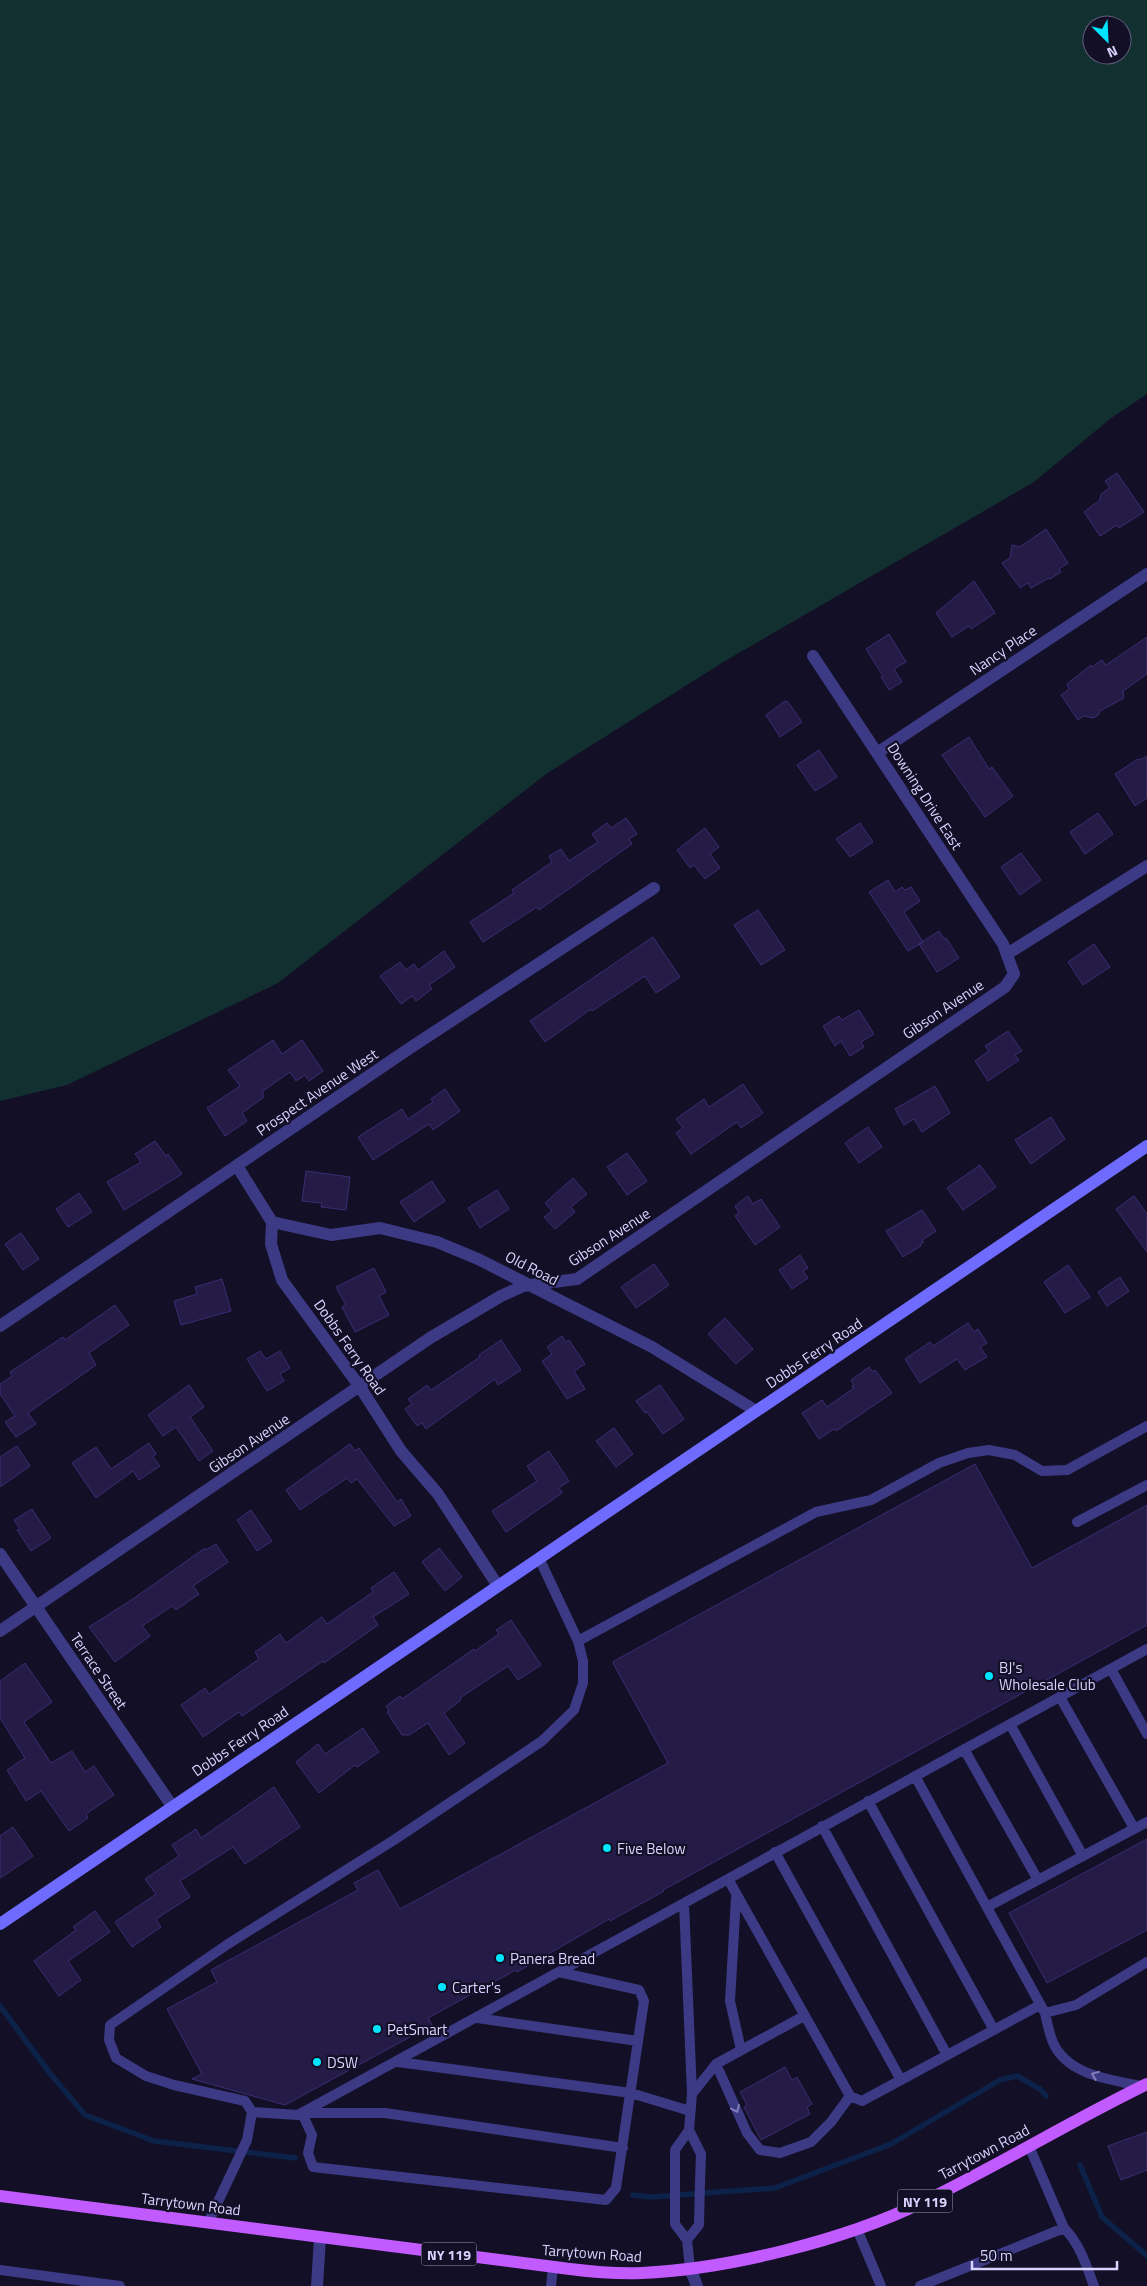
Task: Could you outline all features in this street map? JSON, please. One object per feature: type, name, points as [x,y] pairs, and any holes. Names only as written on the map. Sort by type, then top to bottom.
[{"type":"main road","name":"Dobbs Ferry Road","points":[[0,1924],[1147,1146]]},
{"type":"main road","name":"Tarrytown Road","points":[[0,2196],[553,2267],[627,2274],[690,2268],[790,2248],[858,2228],[922,2203],[1145,2085]]},
{"type":"street","name":"Nancy Place","points":[[877,753],[1147,574]]},
{"type":"street","name":"Downing Drive East","points":[[813,656],[1007,954]]},
{"type":"street","points":[[1007,954],[1147,866]]},
{"type":"street","name":"Prospect Avenue West","points":[[0,1326],[529,969],[643,897],[654,888]]},
{"type":"street","name":"Gibson Avenue","points":[[0,1631],[430,1338],[501,1296],[523,1286],[577,1279],[1005,987],[1014,974],[1007,954]]},
{"type":"street","points":[[237,1166],[272,1222]]},
{"type":"street","name":"Old Road","points":[[272,1222],[331,1235],[380,1228],[436,1242],[478,1259],[652,1347],[756,1411]]},
{"type":"street","name":"Dobbs Ferry Road","points":[[272,1222],[271,1244],[282,1280],[360,1387],[400,1451],[438,1494],[498,1586]]},
{"type":"street","name":"Terrace Street","points":[[0,1554],[172,1806]]},
{"type":"street","points":[[317,2286],[320,2237]]},
{"type":"street","points":[[690,2268],[697,2286]]},
{"type":"lane","points":[[578,1642],[816,1512],[871,1500],[939,1463],[968,1453],[989,1450],[1015,1455],[1042,1471],[1067,1470],[1147,1426]]},
{"type":"lane","points":[[1077,1522],[1147,1485]]},
{"type":"lane","points":[[208,2223],[247,2140],[252,2112],[245,2101],[174,2085],[146,2076],[116,2058],[108,2040],[110,2025],[228,1944],[394,1840],[542,1741],[574,1710],[583,1683],[582,1661],[578,1642],[539,1558]]},
{"type":"lane","points":[[252,2112],[298,2115],[302,2113],[398,2062],[822,1826],[1147,1649]]},
{"type":"lane","points":[[1111,1669],[1147,1734]]},
{"type":"lane","points":[[1060,1697],[1134,1828]]},
{"type":"lane","points":[[1010,1724],[1083,1856]]},
{"type":"lane","points":[[964,1749],[1038,1880]]},
{"type":"lane","points":[[914,1776],[1043,2009],[1052,2042],[1067,2062],[1097,2077],[1145,2085]]},
{"type":"lane","points":[[868,1801],[994,2030]]},
{"type":"lane","points":[[987,1907],[1147,1822]]},
{"type":"lane","points":[[822,1826],[947,2055]]},
{"type":"lane","points":[[775,1852],[901,2080]]},
{"type":"lane","points":[[728,1879],[850,2096],[862,2101],[994,2030],[1043,2009],[1076,2005],[1147,1962]]},
{"type":"lane","points":[[736,1896],[730,2001],[741,2050]]},
{"type":"lane","points":[[684,1903],[692,2094],[689,2130],[701,2154],[699,2226],[687,2240]]},
{"type":"lane","points":[[302,2113],[312,2135],[308,2154],[313,2167],[606,2200],[616,2188],[644,2001],[639,1990],[559,1972]]},
{"type":"lane","points":[[692,2094],[716,2064],[804,2016]]},
{"type":"lane","points":[[477,2018],[638,2041]]},
{"type":"lane","points":[[398,2062],[631,2093],[690,2111]]},
{"type":"lane","points":[[716,2064],[747,2133],[760,2150],[780,2153],[811,2142],[831,2122],[850,2096]]},
{"type":"lane","points":[[302,2113],[385,2113],[623,2148]]},
{"type":"lane","points":[[689,2130],[675,2150],[675,2224],[687,2240],[690,2268]]},
{"type":"lane","points":[[1029,2146],[1064,2228],[1072,2236],[1081,2252],[1094,2286]]},
{"type":"lane","points":[[858,2228],[881,2286]]},
{"type":"lane","points":[[920,2286],[1064,2228]]},
{"type":"lane","points":[[551,2286],[553,2267]]},
{"type":"lane","points":[[0,2270],[120,2286]]},
{"type":"green space","points":[[0,0],[1147,0],[1147,394],[1110,419],[1034,482],[725,661],[546,774],[278,983],[67,1085],[0,1101]]},
{"type":"building","points":[[1117,473],[1144,512],[1119,528],[1117,525],[1100,536],[1084,512],[1100,500],[1101,494],[1110,488],[1105,481]]},
{"type":"building","points":[[1046,529],[1068,563],[1059,569],[1061,572],[1050,579],[1031,588],[1028,583],[1020,588],[1002,563],[1010,558],[1012,545],[1020,547]]},
{"type":"building","points":[[974,581],[995,613],[971,629],[969,626],[952,637],[936,613]]},
{"type":"building","points":[[889,634],[906,662],[894,669],[902,682],[889,690],[881,677],[883,676],[866,649]]},
{"type":"building","points":[[1147,637],[1147,674],[1123,691],[1124,698],[1100,711],[1094,718],[1084,716],[1078,720],[1061,695],[1069,689],[1067,684],[1091,665],[1092,667],[1102,660],[1106,665]]},
{"type":"building","points":[[785,701],[788,702],[802,722],[780,737],[766,715]]},
{"type":"building","points":[[969,737],[989,769],[992,767],[1013,796],[985,817],[942,755]]},
{"type":"building","points":[[819,750],[837,777],[815,791],[797,765]]},
{"type":"building","points":[[1147,756],[1147,798],[1135,806],[1115,774],[1138,759],[1140,760]]},
{"type":"building","points":[[1098,813],[1113,834],[1085,854],[1070,832]]},
{"type":"building","points":[[626,818],[637,834],[629,839],[632,844],[539,910],[537,907],[483,942],[470,922],[514,893],[512,890],[552,862],[549,856],[561,849],[569,861],[598,842],[592,834],[607,823],[611,828]]},
{"type":"building","points":[[860,823],[873,842],[850,857],[836,839]]},
{"type":"building","points":[[705,828],[719,847],[710,854],[720,868],[705,879],[694,865],[690,868],[677,850]]},
{"type":"building","points":[[1021,853],[1041,880],[1020,895],[1001,867]]},
{"type":"building","points":[[888,880],[895,892],[902,887],[905,890],[911,887],[920,901],[904,912],[923,942],[908,951],[869,892]]},
{"type":"building","points":[[758,910],[785,950],[761,965],[734,925]]},
{"type":"building","points":[[939,931],[959,958],[937,972],[919,944]]},
{"type":"building","points":[[653,937],[680,977],[656,993],[645,976],[592,1011],[591,1009],[545,1042],[530,1021]]},
{"type":"building","points":[[1094,944],[1110,967],[1083,985],[1068,962]]},
{"type":"building","points":[[444,951],[455,967],[429,985],[432,989],[416,1001],[412,996],[401,1004],[380,976],[400,962],[406,970],[414,964],[418,970]]},
{"type":"building","points":[[859,1010],[874,1034],[861,1042],[864,1047],[850,1056],[841,1041],[835,1046],[823,1026],[839,1016],[842,1020]]},
{"type":"building","points":[[1008,1031],[1022,1051],[1015,1055],[1019,1060],[988,1081],[975,1061],[989,1051],[985,1046]]},
{"type":"building","points":[[273,1040],[282,1054],[302,1040],[323,1071],[309,1081],[305,1075],[296,1081],[290,1072],[263,1091],[263,1098],[242,1113],[247,1121],[225,1136],[207,1108],[240,1086],[228,1070]]},
{"type":"building","points":[[743,1084],[763,1113],[741,1128],[737,1122],[691,1154],[676,1133],[683,1128],[676,1119],[704,1099],[709,1107]]},
{"type":"building","points":[[935,1086],[950,1113],[922,1132],[914,1119],[904,1125],[895,1109]]},
{"type":"building","points":[[445,1089],[460,1111],[433,1130],[429,1124],[373,1160],[358,1137],[402,1109],[408,1119],[433,1102],[431,1099]]},
{"type":"building","points":[[1051,1117],[1065,1139],[1031,1164],[1015,1140]]},
{"type":"building","points":[[868,1127],[882,1147],[859,1163],[845,1143]]},
{"type":"building","points":[[155,1141],[166,1156],[168,1154],[182,1174],[124,1210],[107,1182],[141,1162],[135,1154]]},
{"type":"building","points":[[627,1153],[647,1181],[627,1195],[607,1167]]},
{"type":"building","points":[[980,1165],[996,1187],[963,1210],[947,1188]]},
{"type":"building","points":[[306,1171],[350,1177],[346,1210],[321,1207],[322,1203],[302,1201]]},
{"type":"building","points":[[573,1178],[587,1194],[571,1207],[575,1212],[555,1229],[544,1217],[552,1211],[545,1203]]},
{"type":"building","points":[[432,1181],[445,1201],[414,1222],[400,1202]]},
{"type":"building","points":[[497,1190],[509,1209],[480,1228],[468,1208]]},
{"type":"building","points":[[79,1193],[92,1212],[68,1227],[56,1209]]},
{"type":"building","points":[[748,1196],[753,1204],[761,1199],[780,1227],[755,1245],[735,1216],[739,1213],[735,1206]]},
{"type":"building","points":[[1134,1196],[1147,1214],[1147,1252],[1116,1209]]},
{"type":"building","points":[[922,1210],[936,1231],[922,1240],[924,1242],[920,1244],[921,1246],[903,1257],[886,1231]]},
{"type":"building","points":[[21,1233],[39,1259],[23,1270],[5,1244]]},
{"type":"building","points":[[800,1255],[808,1268],[803,1271],[808,1278],[792,1289],[779,1270]]},
{"type":"building","points":[[654,1264],[669,1285],[636,1308],[621,1287]]},
{"type":"building","points":[[1068,1265],[1090,1297],[1065,1313],[1044,1282]]},
{"type":"building","points":[[374,1268],[386,1292],[379,1296],[389,1315],[355,1332],[342,1307],[346,1305],[336,1287]]},
{"type":"building","points":[[1120,1277],[1129,1291],[1107,1306],[1098,1292]]},
{"type":"building","points":[[222,1279],[231,1311],[181,1325],[174,1301],[197,1294],[195,1287]]},
{"type":"building","points":[[115,1305],[129,1325],[89,1353],[96,1365],[28,1413],[36,1424],[16,1437],[5,1422],[15,1416],[0,1394],[0,1384],[12,1376],[10,1372],[63,1337],[65,1340]]},
{"type":"building","points":[[725,1318],[753,1349],[736,1364],[708,1334]]},
{"type":"building","points":[[968,1323],[974,1332],[978,1329],[987,1343],[980,1347],[987,1357],[965,1370],[957,1359],[920,1383],[905,1359],[930,1342],[933,1346]]},
{"type":"building","points":[[562,1336],[566,1342],[569,1340],[585,1364],[574,1371],[585,1389],[567,1399],[542,1361],[552,1354],[547,1347]]},
{"type":"building","points":[[501,1340],[521,1370],[498,1385],[495,1379],[426,1429],[422,1423],[417,1426],[405,1409],[412,1404],[408,1399],[427,1385],[431,1390],[480,1357],[479,1355]]},
{"type":"building","points":[[260,1351],[266,1359],[280,1351],[290,1368],[280,1374],[284,1381],[267,1391],[247,1359]]},
{"type":"building","points":[[869,1367],[873,1372],[875,1370],[892,1393],[836,1431],[834,1429],[819,1439],[802,1413],[822,1400],[827,1407],[854,1388],[851,1380]]},
{"type":"building","points":[[189,1385],[204,1407],[190,1417],[213,1451],[199,1461],[176,1427],[163,1436],[148,1415]]},
{"type":"building","points":[[660,1385],[684,1419],[663,1434],[647,1412],[645,1413],[636,1401]]},
{"type":"building","points":[[614,1428],[633,1454],[616,1467],[596,1441]]},
{"type":"building","points":[[149,1443],[156,1454],[153,1457],[160,1466],[139,1480],[133,1471],[96,1498],[72,1463],[96,1447],[111,1469]]},
{"type":"building","points":[[350,1444],[355,1451],[359,1448],[397,1502],[401,1499],[411,1516],[394,1526],[357,1479],[351,1483],[347,1478],[300,1510],[286,1490]]},
{"type":"building","points":[[17,1446],[30,1466],[0,1487],[0,1457]]},
{"type":"building","points":[[549,1451],[569,1481],[559,1488],[562,1493],[506,1532],[492,1511],[537,1481],[527,1466]]},
{"type":"building","points":[[975,1464],[1032,1568],[1147,1505],[1147,1625],[663,1890],[610,1921],[609,1919],[517,1972],[516,1970],[428,2018],[432,2025],[285,2105],[192,2079],[202,2074],[167,2009],[217,1982],[211,1970],[358,1890],[354,1883],[378,1870],[400,1909],[668,1763],[613,1663],[614,1661]]},
{"type":"building","points":[[32,1509],[51,1538],[31,1551],[17,1530],[20,1529],[14,1520]]},
{"type":"building","points":[[251,1510],[272,1541],[257,1551],[237,1520]]},
{"type":"building","points":[[216,1544],[228,1562],[193,1586],[199,1594],[176,1610],[172,1606],[142,1626],[150,1636],[115,1662],[89,1627],[133,1599],[205,1548],[206,1550]]},
{"type":"building","points":[[439,1548],[462,1577],[445,1591],[422,1562]]},
{"type":"building","points":[[394,1572],[409,1594],[373,1617],[378,1625],[324,1663],[323,1661],[242,1716],[239,1712],[203,1737],[181,1705],[205,1688],[209,1694],[259,1659],[255,1652],[280,1634],[286,1643],[322,1617],[327,1624],[373,1592],[371,1588]]},
{"type":"building","points":[[511,1620],[541,1665],[518,1680],[508,1666],[460,1698],[461,1700],[444,1713],[465,1743],[449,1755],[428,1723],[409,1735],[402,1735],[387,1712],[389,1711],[386,1706],[400,1696],[402,1699],[474,1649],[475,1651],[499,1634],[496,1630]]},
{"type":"building","points":[[25,1663],[52,1702],[24,1722],[51,1763],[72,1751],[85,1772],[94,1766],[114,1795],[86,1814],[88,1818],[69,1831],[41,1791],[26,1801],[7,1770],[25,1758],[0,1718],[0,1681]]},
{"type":"building","points":[[363,1728],[379,1752],[357,1767],[355,1765],[319,1793],[296,1762],[318,1744],[325,1754]]},
{"type":"building","points":[[274,1787],[300,1827],[245,1864],[233,1847],[180,1881],[190,1897],[156,1919],[161,1927],[132,1947],[115,1922],[156,1894],[145,1879],[179,1856],[172,1845],[196,1829],[201,1838]]},
{"type":"building","points":[[13,1827],[33,1856],[0,1878],[0,1836]]},
{"type":"building","points":[[1147,1839],[1147,1930],[1047,1983],[1009,1913]]},
{"type":"building","points":[[95,1911],[110,1932],[68,1961],[81,1980],[59,1996],[34,1961],[76,1930],[73,1927]]},
{"type":"building","points":[[785,2067],[792,2080],[797,2077],[812,2104],[807,2107],[810,2114],[761,2140],[744,2107],[747,2105],[740,2092]]},
{"type":"building","points":[[1147,2132],[1147,2170],[1121,2180],[1108,2146]]},
{"type":"waterway","points":[[0,2006],[49,2072],[85,2115],[154,2141],[295,2158]]},
{"type":"waterway","points":[[633,2195],[651,2197],[775,2188],[891,2144],[1000,2080],[1017,2076],[1040,2089],[1046,2096]]},
{"type":"waterway","points":[[1080,2165],[1102,2217],[1147,2256]]},
{"type":"place","name":"BJ's Wholesale Club","points":[[989,1676]]},
{"type":"place","name":"Five Below","points":[[607,1848]]},
{"type":"place","name":"Panera Bread","points":[[500,1958]]},
{"type":"place","name":"Carter's","points":[[442,1987]]},
{"type":"place","name":"PetSmart","points":[[377,2029]]},
{"type":"place","name":"DSW","points":[[317,2062]]}]
